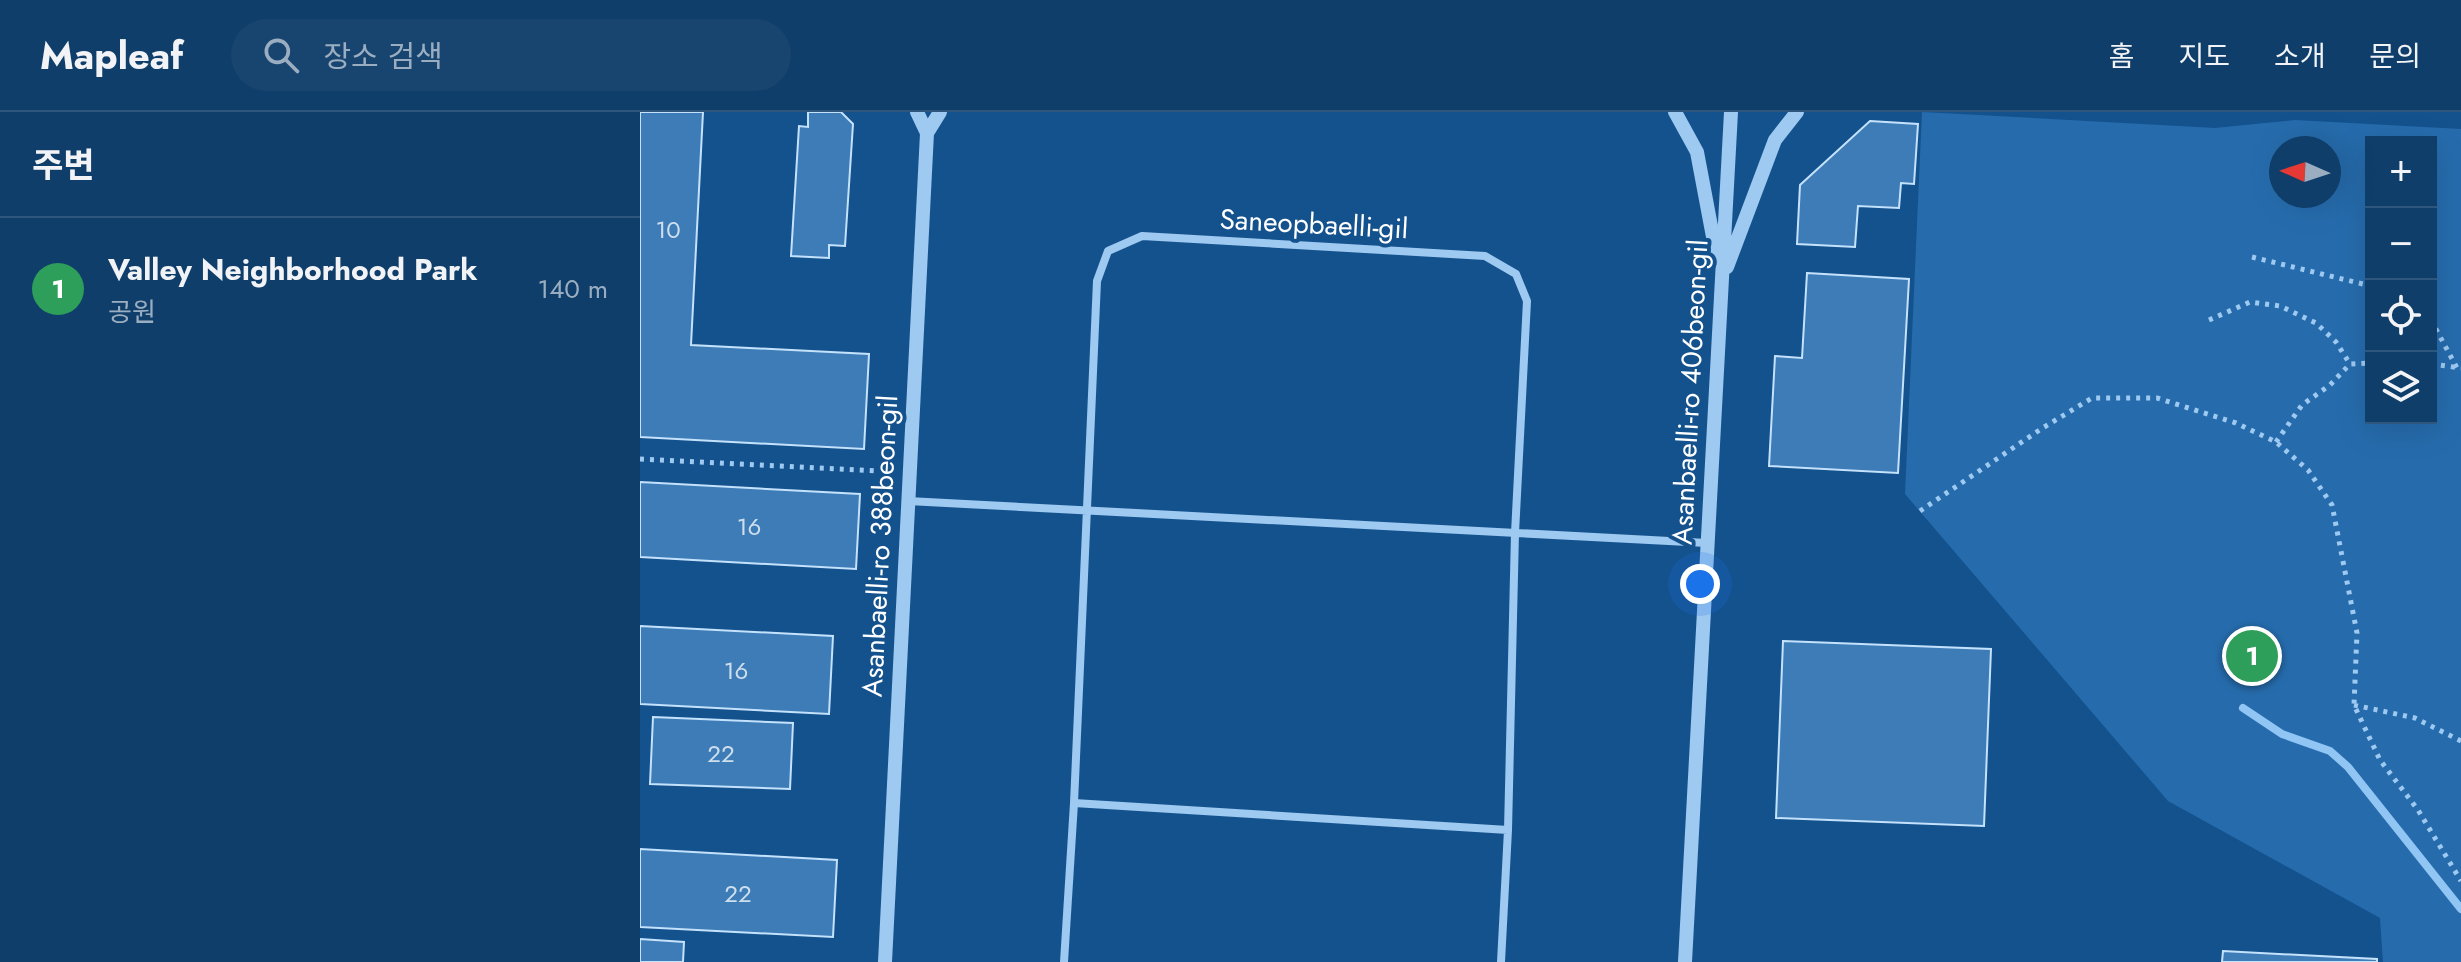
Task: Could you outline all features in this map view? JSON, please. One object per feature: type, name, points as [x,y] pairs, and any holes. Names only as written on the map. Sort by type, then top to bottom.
[{"type":"street","points":[[917,112],[927,133]]},
{"type":"street","points":[[927,133],[940,112]]},
{"type":"street","points":[[1675,112],[1697,152],[1721,282]]},
{"type":"street","name":"Asanbaelli-ro 406beon-gil","points":[[1685,962],[1731,112]]},
{"type":"street","points":[[1721,282],[1775,140],[1797,112]]},
{"type":"street","name":"Asanbaelli-ro 388beon-gil","points":[[885,962],[927,133]]},
{"type":"street","name":"Saneopbaelli-gil","points":[[1064,962],[1097,281],[1108,251],[1142,236],[1485,256],[1516,274],[1527,301],[1515,533],[1508,830],[1501,962]]},
{"type":"street","points":[[908,501],[1707,543]]},
{"type":"street","points":[[1074,803],[1508,830]]},
{"type":"path","points":[[2252,257],[2365,285]]},
{"type":"path","points":[[2209,320],[2250,302],[2280,306],[2316,323],[2336,342],[2350,364]]},
{"type":"path","points":[[2437,330],[2459,368]]},
{"type":"path","points":[[2276,442],[2302,405],[2330,385],[2350,364],[2365,363]]},
{"type":"path","points":[[2437,365],[2459,368]]},
{"type":"path","points":[[1920,511],[2092,398],[2157,398],[2236,423],[2276,442],[2308,470],[2332,505],[2357,633],[2354,705],[2380,760],[2418,810],[2461,881]]},
{"type":"path","points":[[640,459],[880,471]]},
{"type":"path","points":[[2354,705],[2415,718],[2461,741]]},
{"type":"shaded area","points":[[1922,112],[2215,128],[2295,120],[2461,129],[2461,962],[2383,962],[2380,918],[2168,801],[1905,494]]},
{"type":"building","points":[[640,112],[703,112],[691,345],[869,354],[864,449],[640,437]]},
{"type":"building","points":[[808,112],[841,112],[853,124],[845,246],[829,245],[829,258],[791,256],[799,126],[808,127]]},
{"type":"building","points":[[1870,121],[1918,124],[1914,184],[1901,183],[1899,208],[1858,206],[1855,247],[1797,244],[1800,185]]},
{"type":"building","points":[[1807,273],[1909,279],[1898,473],[1769,466],[1775,356],[1802,358]]},
{"type":"building","points":[[640,482],[860,494],[856,569],[640,557]]},
{"type":"building","points":[[640,626],[833,636],[829,714],[640,704]]},
{"type":"building","points":[[1783,641],[1991,649],[1984,826],[1776,818]]},
{"type":"building","points":[[653,717],[793,723],[790,789],[650,784]]},
{"type":"building","points":[[640,849],[837,860],[833,937],[640,927]]},
{"type":"building","points":[[640,939],[684,942],[683,962],[640,962]]},
{"type":"building","points":[[2223,951],[2377,959],[2377,962],[2222,962]]},
{"type":"waterway","points":[[2243,708],[2282,734],[2330,751],[2348,767],[2461,909]]},
{"type":"place","name":"Valley Neighborhood Park","points":[[2252,656]]}]
